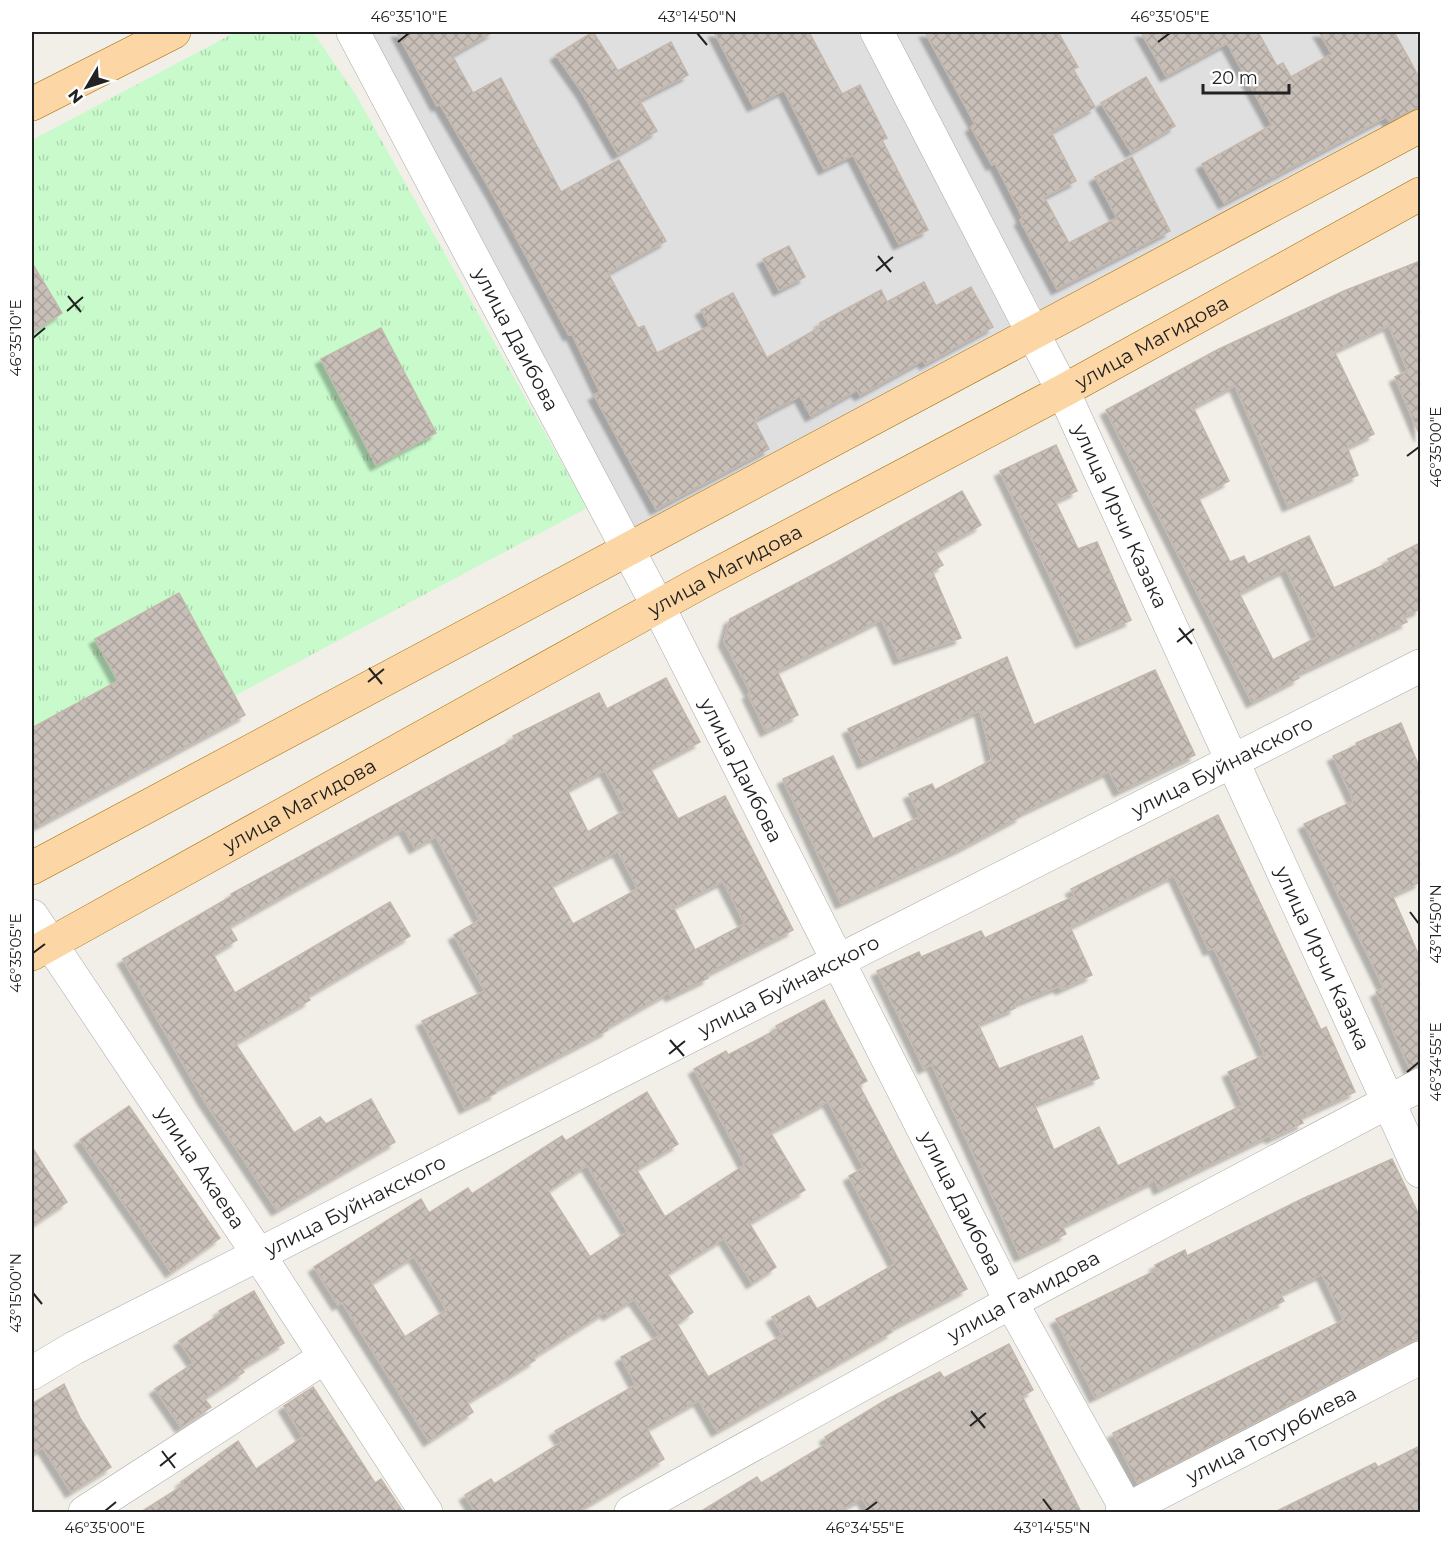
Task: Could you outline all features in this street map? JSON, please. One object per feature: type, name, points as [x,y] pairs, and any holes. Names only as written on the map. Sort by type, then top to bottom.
[{"type":"main road","points":[[32,104],[174,32]]},
{"type":"main road","points":[[32,868],[1034,330],[1420,126]]},
{"type":"main road","name":"улица Магидова","points":[[40,950],[698,585],[1064,391],[1420,194]]},
{"type":"street","name":"улица Даибова","points":[[353,32],[659,608],[1011,1302],[1125,1511]]},
{"type":"street","name":"улица Ирчи Казака","points":[[877,32],[1064,391],[1231,762],[1420,1171]]},
{"type":"street","name":"улица Буйнакского","points":[[32,1373],[74,1348],[1420,666]]},
{"type":"street","name":"улица Акаева","points":[[32,916],[40,950],[259,1255],[426,1512]]},
{"type":"street","name":"улица Гамидова","points":[[631,1512],[1011,1302],[1420,1085]]},
{"type":"street","points":[[85,1512],[325,1357]]},
{"type":"street","name":"улица Тотурбиева","points":[[1125,1511],[1420,1358]]},
{"type":"shaded area","points":[[371,32],[858,32],[1013,327],[636,533]]},
{"type":"shaded area","points":[[893,32],[1415,32],[1420,42],[1420,115],[1043,314]]},
{"type":"green space","points":[[236,32],[313,32],[356,95],[587,508],[32,804],[32,140]]},
{"type":"building","points":[[397,32],[493,32],[452,55],[473,93],[501,78],[561,192],[619,160],[666,241],[608,273],[638,328],[644,326],[657,353],[710,326],[701,310],[733,293],[767,358],[822,326],[820,323],[881,290],[887,302],[924,282],[936,306],[971,287],[993,327],[925,364],[923,360],[860,395],[857,390],[811,416],[800,396],[754,420],[769,449],[656,509],[594,395],[600,392],[572,334],[569,335],[491,191],[440,104],[437,106]]},
{"type":"building","points":[[593,32],[618,71],[671,42],[688,75],[639,100],[657,131],[618,154],[582,92],[556,55]]},
{"type":"building","points":[[714,32],[809,32],[842,94],[860,85],[887,138],[882,140],[928,230],[899,244],[853,155],[824,169],[784,90],[753,106]]},
{"type":"building","points":[[925,32],[1058,32],[1078,67],[1073,69],[1095,107],[1051,132],[1076,181],[1044,197],[1069,243],[1117,218],[1095,177],[1132,157],[1170,231],[1057,289],[1020,220],[1023,218],[995,163],[992,165],[971,127],[975,124]]},
{"type":"building","points":[[1141,32],[1258,32],[1277,66],[1283,63],[1291,77],[1332,54],[1319,32],[1394,32],[1420,79],[1420,107],[1389,121],[1386,117],[1224,203],[1202,164],[1272,125],[1227,43],[1166,76]]},
{"type":"building","points":[[1146,77],[1175,126],[1131,152],[1101,103]]},
{"type":"building","points":[[789,246],[805,277],[779,290],[763,259]]},
{"type":"building","points":[[1420,261],[1420,436],[1395,377],[1408,371],[1389,325],[1334,351],[1374,434],[1347,447],[1358,475],[1288,506],[1235,385],[1193,407],[1229,481],[1198,497],[1230,562],[1244,556],[1248,564],[1309,536],[1334,588],[1390,562],[1388,559],[1420,543],[1420,609],[1404,616],[1407,622],[1297,674],[1299,678],[1252,702],[1106,410],[1219,349],[1344,291]],"holes":[[[1286,569],[1318,637],[1273,660],[1239,593]]]},
{"type":"building","points":[[32,263],[62,313],[32,332]]},
{"type":"building","points":[[381,328],[436,433],[376,465],[321,359]]},
{"type":"building","points":[[1056,445],[1077,491],[1055,501],[1078,549],[1097,542],[1131,620],[1081,642],[1000,471]]},
{"type":"building","points":[[962,491],[981,525],[935,551],[943,565],[932,571],[961,638],[899,659],[882,619],[777,671],[798,715],[766,731],[748,694],[751,693],[724,641],[730,619]]},
{"type":"building","points":[[179,593],[245,715],[39,825],[32,811],[32,728],[118,681],[95,639]]},
{"type":"building","points":[[1007,657],[1034,725],[1155,670],[1195,755],[1119,791],[1109,771],[1019,814],[1021,816],[961,848],[841,903],[783,779],[833,756],[873,839],[920,817],[909,794],[932,784],[935,790],[992,760],[980,710],[863,763],[848,729]]},
{"type":"building","points":[[666,678],[700,742],[650,768],[678,819],[725,796],[793,930],[707,974],[708,978],[671,996],[669,992],[607,1027],[608,1030],[494,1090],[496,1093],[465,1108],[422,1021],[485,991],[454,935],[480,920],[436,836],[415,848],[404,828],[229,926],[237,940],[213,954],[235,993],[390,902],[410,936],[307,996],[310,1000],[235,1043],[294,1133],[320,1117],[326,1124],[371,1099],[395,1142],[277,1210],[204,1100],[123,959],[232,896],[231,894],[515,739],[513,736],[599,693],[607,709]],"holes":[[[605,770],[626,810],[588,832],[567,790]],[[618,851],[638,889],[573,924],[551,885]],[[723,881],[745,924],[695,950],[673,907]]]},
{"type":"building","points":[[1401,723],[1420,769],[1420,882],[1392,895],[1420,958],[1420,1066],[1410,1069],[1376,992],[1384,988],[1304,824],[1354,801],[1333,756]]},
{"type":"building","points":[[1218,815],[1321,1030],[1326,1027],[1355,1092],[1300,1117],[1303,1123],[1271,1138],[1270,1135],[1159,1189],[1155,1180],[1062,1226],[1066,1234],[1020,1256],[932,1064],[924,1068],[877,971],[919,952],[921,957],[981,931],[985,938],[1075,896],[1071,889]],"holes":[[[1174,875],[1209,950],[1214,948],[1265,1055],[1228,1072],[1243,1105],[1118,1166],[1099,1127],[1054,1150],[1034,1104],[1099,1078],[1082,1036],[999,1069],[978,1024],[1015,1008],[1014,1004],[1059,986],[1061,989],[1092,975],[1070,927]]]},
{"type":"building","points":[[824,1000],[867,1081],[859,1085],[967,1289],[890,1329],[892,1332],[717,1431],[699,1400],[647,1429],[664,1459],[576,1512],[475,1512],[465,1495],[491,1479],[494,1484],[562,1442],[555,1431],[636,1385],[621,1357],[660,1336],[634,1299],[608,1315],[606,1311],[533,1357],[535,1360],[467,1402],[473,1412],[429,1441],[342,1302],[338,1305],[314,1267],[421,1199],[429,1213],[468,1188],[472,1194],[562,1136],[566,1141],[647,1092],[678,1144],[636,1169],[665,1217],[745,1165],[694,1069],[726,1051],[728,1055],[778,1029],[776,1026]],"holes":[[[828,1101],[864,1168],[849,1176],[895,1264],[817,1309],[809,1296],[772,1317],[783,1335],[708,1377],[677,1324],[693,1312],[667,1274],[724,1238],[752,1283],[776,1267],[749,1223],[805,1190],[770,1132]],[[587,1165],[628,1232],[590,1257],[548,1191]],[[414,1256],[447,1310],[405,1337],[371,1283]]]},
{"type":"building","points":[[129,1106],[220,1238],[171,1272],[80,1140]]},
{"type":"building","points":[[32,1147],[67,1202],[32,1225]]},
{"type":"building","points":[[1392,1159],[1420,1217],[1420,1339],[1411,1341],[1138,1483],[1113,1433],[1344,1320],[1322,1274],[1280,1294],[1284,1301],[1095,1397],[1056,1319],[1157,1270],[1155,1265],[1185,1250],[1187,1256],[1302,1199]]},
{"type":"building","points":[[254,1291],[284,1343],[241,1368],[244,1372],[204,1398],[211,1407],[181,1427],[155,1389],[194,1363],[179,1341],[221,1314],[219,1311]]},
{"type":"building","points":[[1009,1344],[1033,1390],[1022,1396],[1081,1512],[871,1512],[862,1498],[837,1512],[700,1512],[757,1477],[761,1483],[828,1443],[825,1437],[886,1400],[940,1372],[944,1378]]},
{"type":"building","points":[[64,1384],[80,1418],[111,1467],[71,1492],[43,1447],[32,1454],[32,1404]]},
{"type":"building","points":[[313,1387],[375,1483],[381,1479],[403,1512],[141,1512],[184,1485],[181,1482],[238,1441],[256,1469],[303,1437],[284,1406]]},
{"type":"building","points":[[1420,1446],[1420,1512],[1275,1512],[1375,1463],[1378,1467]]}]
